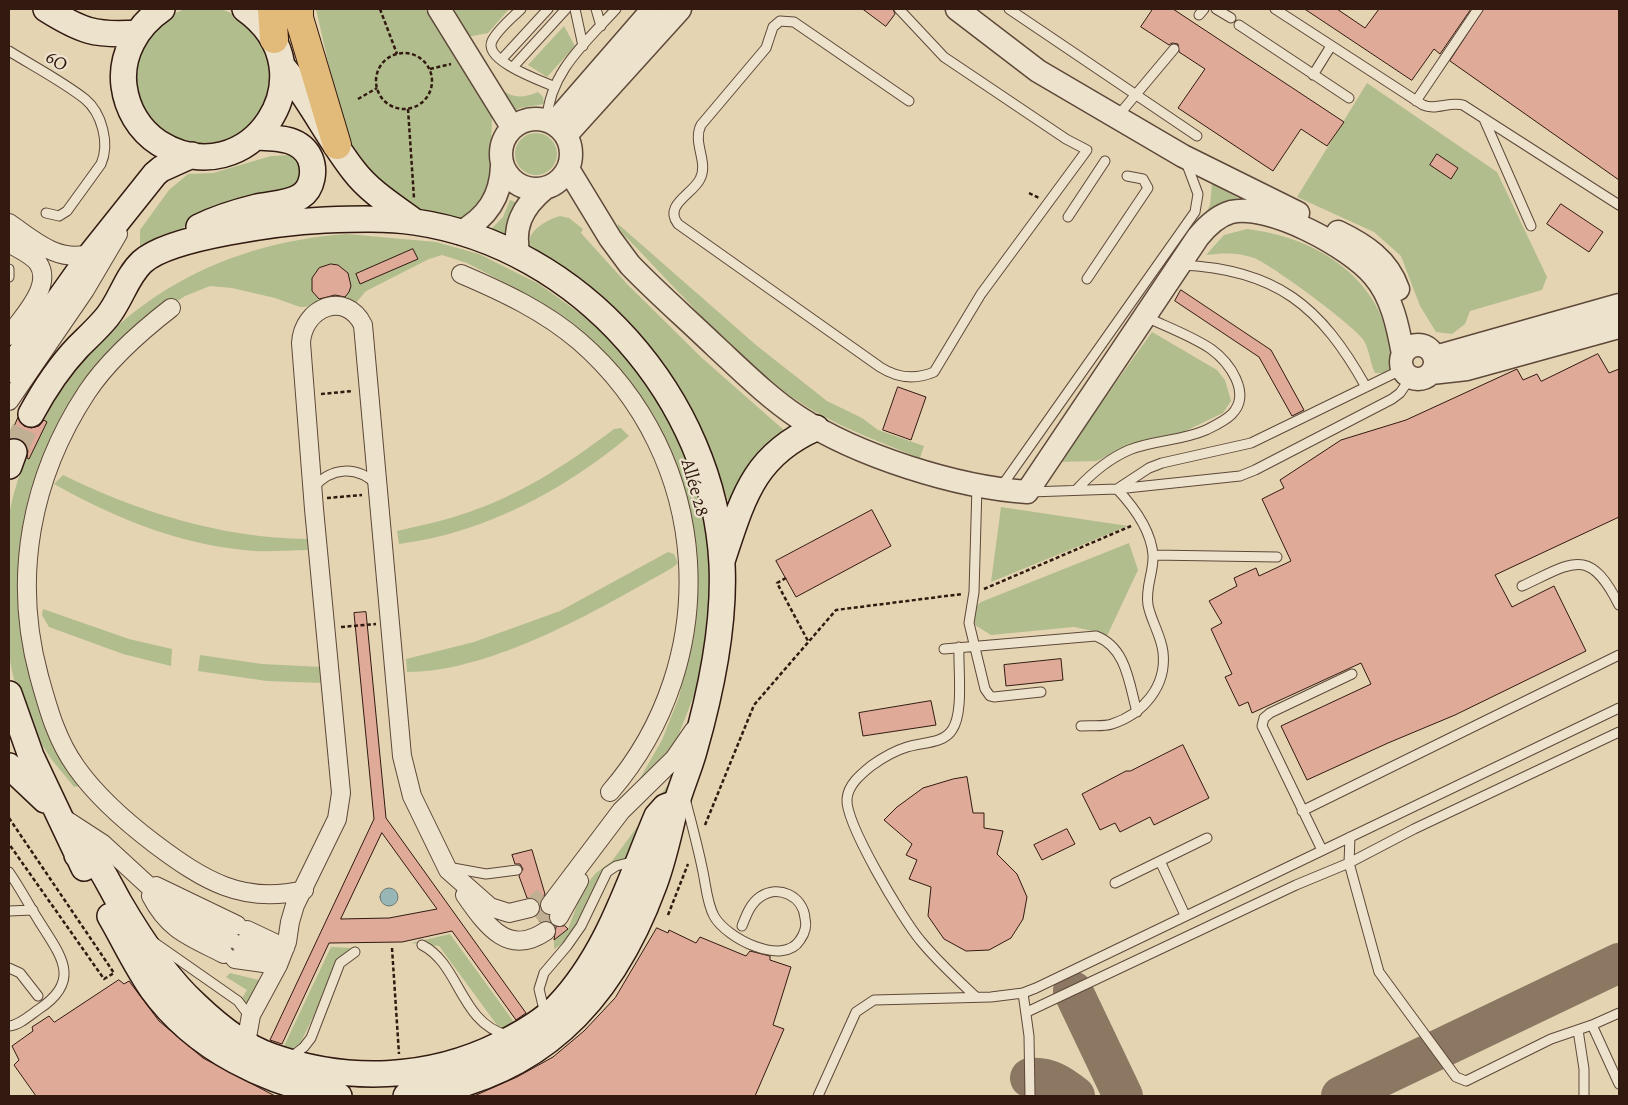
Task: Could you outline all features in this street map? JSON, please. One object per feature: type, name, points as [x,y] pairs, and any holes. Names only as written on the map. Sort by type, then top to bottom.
[{"type":"highway","points":[[272,9],[274,39]]},
{"type":"highway","points":[[299,9],[299,18],[337,144]]},
{"type":"main road","points":[[46,9],[85,31],[114,35],[137,33]]},
{"type":"main road","points":[[162,9],[148,20],[137,33],[128,51],[124,71],[126,97],[131,110],[145,132],[179,153],[192,156]]},
{"type":"main road","points":[[245,9],[262,22],[274,39],[283,67],[302,92],[345,159],[367,185],[415,222]]},
{"type":"main road","points":[[12,354],[161,169],[192,156],[226,153],[256,137],[271,120],[280,100],[283,67]]},
{"type":"main road","points":[[31,414],[60,368],[106,318],[117,302],[130,276],[151,254],[184,234],[219,218],[302,195],[308,188],[313,172],[308,155],[296,142],[256,137]]},
{"type":"main road","points":[[77,855],[84,851],[91,854],[138,931],[171,978],[194,1003],[219,1025],[252,1046],[285,1060],[403,1085],[457,1086],[503,1069],[545,1044],[591,1001],[605,984],[642,914],[663,859],[708,695],[717,640],[722,562],[708,486],[696,450],[680,416],[661,383],[625,338],[584,298],[553,276],[519,257],[459,233],[415,222],[345,219],[278,224],[214,236],[151,254]]},
{"type":"main road","points":[[722,562],[741,504],[755,476],[776,452],[795,438],[816,428]]},
{"type":"main road","points":[[9,694],[31,756],[77,855],[140,970],[153,990],[185,1025],[222,1052],[263,1075],[300,1088],[339,1096]]},
{"type":"main road","points":[[9,766],[58,815]]},
{"type":"main road","points":[[403,1085],[441,1067],[472,1057],[517,1036],[546,1017],[577,983],[599,948],[624,898],[637,860],[657,816],[680,795]]},
{"type":"street","points":[[439,9],[512,127]]},
{"type":"street","points":[[556,126],[653,9]]},
{"type":"street","points":[[556,126],[680,9]]},
{"type":"street","points":[[957,9],[1031,67],[1183,156],[1362,244],[1376,254],[1396,283],[1416,363]]},
{"type":"street","points":[[459,233],[477,222],[492,206],[498,194],[502,166],[501,145],[512,127],[528,119],[556,126],[572,151],[568,169],[562,178],[535,196],[521,214],[516,235],[519,257]]},
{"type":"street","points":[[502,166],[507,175],[524,187],[545,188]]},
{"type":"street","points":[[568,169],[610,238],[642,277],[764,392],[816,428],[895,461],[988,488],[1027,492],[1204,229],[1221,216],[1231,212],[1252,212],[1305,229],[1349,253],[1374,276],[1389,301],[1416,363]]},
{"type":"street","points":[[9,401],[85,290],[113,244],[138,196]]},
{"type":"street","points":[[9,224],[59,254],[76,257],[92,253]]},
{"type":"street","points":[[9,243],[37,262],[43,276],[40,291],[12,354]]},
{"type":"street","name":"Allée 28","points":[[461,274],[514,298],[540,313],[565,330],[594,355],[619,383],[642,416],[661,451],[675,488],[685,529],[689,573],[684,640],[673,684],[655,725],[634,762],[610,792]]},
{"type":"street","points":[[252,1046],[250,1018],[281,958],[292,914],[337,819],[341,793],[313,494],[302,334],[308,319],[314,313],[330,306],[346,308],[359,318],[363,325],[402,756],[406,776],[419,814],[447,868],[488,927],[498,934],[520,940],[531,939],[545,913],[610,826],[634,797],[674,759],[694,729],[708,695]]},
{"type":"street","points":[[1416,363],[1619,306]]},
{"type":"street","points":[[171,308],[126,347],[88,391],[68,424],[49,464],[33,512],[29,534],[25,595],[33,653],[46,704],[63,746],[88,783],[134,826],[188,867],[234,890],[269,896],[304,890]]},
{"type":"street","points":[[1416,363],[1467,369],[1619,327]]},
{"type":"street","points":[[58,815],[103,844],[178,913],[236,942],[281,958]]},
{"type":"street","points":[[545,913],[610,826]]},
{"type":"street","points":[[447,868],[490,907],[509,913],[545,913]]},
{"type":"street","points":[[236,942],[281,958]]},
{"type":"lane","points":[[521,9],[492,42],[492,53],[513,67],[553,86]]},
{"type":"lane","points":[[501,60],[548,9]]},
{"type":"lane","points":[[513,67],[566,9]]},
{"type":"lane","points":[[574,9],[583,46]]},
{"type":"lane","points":[[596,9],[601,26]]},
{"type":"lane","points":[[556,126],[553,86],[565,66],[616,9]]},
{"type":"lane","points":[[899,9],[944,57],[1066,139],[1087,150],[981,294],[934,372],[920,377],[898,376],[880,367],[678,224],[674,211],[701,178],[702,168],[697,137],[701,125],[766,48],[773,27],[780,20],[794,22],[909,101]]},
{"type":"lane","points":[[1009,9],[1198,136]]},
{"type":"lane","points":[[1216,9],[1231,18]]},
{"type":"lane","points":[[1275,9],[1416,101],[1429,108],[1458,104],[1619,205]]},
{"type":"lane","points":[[1416,101],[1478,9]]},
{"type":"lane","points":[[1239,25],[1349,98]]},
{"type":"lane","points":[[1313,74],[1331,46]]},
{"type":"lane","points":[[1117,117],[1174,49]]},
{"type":"lane","name":"6O","points":[[9,51],[86,100],[98,117],[104,137],[103,158],[67,211],[54,216],[46,213]]},
{"type":"lane","points":[[1484,119],[1531,226]]},
{"type":"lane","points":[[1041,692],[990,696],[986,689],[974,646],[969,623],[988,488],[1195,212],[1198,194],[1183,156]]},
{"type":"lane","points":[[1068,217],[1105,161]]},
{"type":"lane","points":[[1087,279],[1148,188],[1143,179],[1127,176]]},
{"type":"lane","points":[[1180,265],[1225,269],[1253,278],[1286,293],[1321,321],[1336,337],[1366,387]]},
{"type":"lane","points":[[1078,489],[1100,467],[1114,458],[1144,445],[1176,439],[1206,429],[1232,414],[1237,404],[1238,384],[1234,374],[1220,357],[1210,349],[1146,317]]},
{"type":"lane","points":[[1117,489],[1149,468],[1162,463],[1252,443],[1416,363]]},
{"type":"lane","points":[[1027,492],[1117,489],[1248,473],[1400,394],[1416,363]]},
{"type":"lane","points":[[313,494],[328,475],[347,470],[364,474],[378,489]]},
{"type":"lane","points":[[1081,726],[1111,725],[1137,712],[1154,692],[1163,667],[1161,641],[1150,613],[1147,593],[1153,555],[1142,522],[1117,489]]},
{"type":"lane","points":[[1153,555],[1277,557]]},
{"type":"lane","points":[[1522,586],[1564,567],[1584,565],[1602,575],[1619,605]]},
{"type":"lane","points":[[944,649],[1096,636],[1106,640],[1121,655],[1137,712]]},
{"type":"lane","points":[[959,647],[958,716],[949,734],[944,738],[909,746],[883,758],[853,782],[847,798],[849,812],[857,831],[911,928],[930,952],[976,997]]},
{"type":"lane","points":[[1302,810],[1619,655]]},
{"type":"lane","points":[[1322,850],[1262,726],[1264,718],[1270,713],[1352,674]]},
{"type":"lane","points":[[818,1096],[856,1012],[864,1005],[885,998],[976,997],[1023,992],[1619,708]]},
{"type":"lane","points":[[1027,1012],[1296,885],[1348,863],[1414,829],[1619,732]]},
{"type":"lane","points":[[680,795],[696,844],[713,914],[729,933],[765,950],[783,952],[798,943],[806,926],[806,917],[798,902],[792,896],[775,892],[766,894],[752,904],[742,926]]},
{"type":"lane","points":[[1350,837],[1348,863],[1379,972],[1456,1077],[1466,1081],[1551,1039],[1592,1025],[1619,1013]]},
{"type":"lane","points":[[1115,883],[1207,838]]},
{"type":"lane","points":[[1160,861],[1185,915]]},
{"type":"lane","points":[[447,868],[486,874],[517,870]]},
{"type":"lane","points":[[9,872],[62,956],[63,976],[56,996],[50,1002],[21,1022],[9,1026]]},
{"type":"lane","points":[[9,911],[33,910]]},
{"type":"lane","points":[[138,931],[238,1001],[250,1018]]},
{"type":"lane","points":[[422,945],[439,959],[482,1022],[499,1032],[517,1036]]},
{"type":"lane","points":[[285,1060],[295,1055],[311,1038],[340,963],[355,952]]},
{"type":"lane","points":[[9,968],[20,973],[38,996]]},
{"type":"lane","points":[[1023,992],[1027,1012],[1030,1096]]},
{"type":"lane","points":[[1592,1025],[1619,1084]]},
{"type":"lane","points":[[1578,1030],[1584,1069],[1584,1096]]},
{"type":"path","points":[[380,9],[397,54]]},
{"type":"path","points":[[397,54],[417,56],[424,60],[432,74],[433,82],[428,97],[416,107],[408,109],[392,107],[380,96],[377,88],[376,80],[381,65],[386,59],[397,54]]},
{"type":"path","points":[[358,99],[377,88]]},
{"type":"path","points":[[408,109],[415,222]]},
{"type":"path","points":[[306,396],[369,389]]},
{"type":"path","points":[[313,494],[378,489]]},
{"type":"path","points":[[668,915],[754,705],[836,610],[974,592],[1142,522]]},
{"type":"path","points":[[786,578],[777,583],[808,641]]},
{"type":"path","points":[[326,628],[390,622]]},
{"type":"path","points":[[9,818],[114,973],[104,979],[9,844]]},
{"type":"path","points":[[392,948],[403,1085]]},
{"type":"green space","points":[[203,7],[229,12],[251,27],[266,49],[271,75],[266,101],[251,123],[229,138],[203,143],[177,138],[155,123],[140,101],[135,75],[140,49],[155,27],[177,12]]},
{"type":"green space","points":[[316,9],[425,9],[492,114],[490,192],[473,216],[449,220],[409,211],[362,165],[342,124]]},
{"type":"green space","points":[[454,9],[509,9],[488,33],[467,37]]},
{"type":"green space","points":[[564,26],[575,46],[547,77],[528,65]]},
{"type":"green space","points":[[1367,83],[1497,172],[1547,277],[1542,290],[1470,311],[1465,324],[1452,334],[1436,332],[1420,306],[1401,256],[1374,232],[1297,197]]},
{"type":"green space","points":[[498,87],[517,96],[527,96],[538,92],[543,97],[544,104],[520,108],[510,113]]},
{"type":"green space","points":[[540,133],[548,136],[554,142],[557,154],[554,166],[548,172],[532,175],[524,172],[518,166],[515,150],[518,142],[524,136]]},
{"type":"green space","points":[[293,155],[300,160],[304,177],[296,185],[230,206],[186,226],[140,252],[140,230],[169,190],[188,174],[213,173],[271,156]]},
{"type":"green space","points":[[1212,183],[1245,202],[1202,221],[1210,205]]},
{"type":"green space","points":[[510,200],[520,204],[511,239],[490,230],[503,217]]},
{"type":"green space","points":[[560,216],[569,218],[583,229],[581,233],[628,285],[702,358],[794,439],[730,506],[705,435],[680,392],[528,249],[528,243],[533,232],[548,221]]},
{"type":"green space","points":[[618,224],[756,345],[827,401],[862,418],[878,430],[924,446],[920,458],[832,421],[784,391],[741,355],[701,315],[623,234]]},
{"type":"green space","points":[[1247,229],[1275,234],[1302,243],[1326,255],[1348,271],[1366,290],[1380,313],[1389,339],[1392,368],[1385,373],[1375,373],[1362,338],[1343,320],[1277,271],[1248,256],[1224,253],[1206,255],[1224,235]]},
{"type":"green space","points":[[347,234],[436,242],[479,254],[539,284],[596,325],[640,371],[681,440],[703,511],[708,536],[712,588],[703,672],[677,739],[665,760],[611,818],[639,780],[662,740],[679,697],[689,650],[693,602],[694,552],[649,421],[551,314],[511,286],[467,263],[442,255],[429,259],[366,291],[354,305],[300,307],[275,298],[232,288],[210,286],[185,296],[149,320],[43,465],[28,504],[22,541],[25,619],[80,786],[74,787],[52,760],[39,740],[21,702],[10,663],[9,650],[9,516],[18,481],[31,448],[41,426],[66,384],[96,347],[130,315],[168,289],[209,267],[252,251],[299,240]]},
{"type":"green space","points":[[1152,332],[1217,370],[1225,380],[1231,401],[1223,413],[1171,438],[1128,445],[1097,461],[1059,462]]},
{"type":"green space","points":[[621,428],[629,436],[577,475],[550,491],[492,519],[462,530],[399,544],[397,531],[457,516],[500,500],[539,480],[577,456],[614,429]]},
{"type":"green space","points":[[63,475],[121,500],[181,520],[244,534],[307,539],[308,550],[255,551],[228,548],[176,537],[102,509],[54,484]]},
{"type":"green space","points":[[1001,507],[1128,526],[991,582]]},
{"type":"green space","points":[[1129,543],[1138,570],[1106,638],[1093,631],[1074,627],[991,635],[975,625],[973,609],[981,602]]},
{"type":"green space","points":[[668,552],[674,554],[678,563],[672,568],[579,619],[509,650],[474,662],[440,669],[407,672],[406,659],[474,642],[560,611]]},
{"type":"green space","points":[[43,609],[129,639],[172,649],[171,666],[123,654],[49,627],[42,615]]},
{"type":"green space","points":[[200,655],[262,664],[322,667],[322,683],[267,681],[198,671]]},
{"type":"green space","points":[[684,763],[650,819],[625,869],[611,873],[572,938],[554,949],[554,940],[568,929],[584,887],[596,873],[612,861]]},
{"type":"green space","points":[[450,934],[519,1029],[506,1029],[497,1025],[439,946],[411,943]]},
{"type":"green space","points":[[331,947],[354,948],[343,955],[300,1044],[293,1048],[283,1048]]},
{"type":"green space","points":[[230,973],[259,980],[271,979],[248,1007],[241,1000],[247,990],[226,977]]},
{"type":"water","points":[[389,888],[395,891],[398,897],[395,903],[389,906],[383,903],[380,897],[383,891]]},
{"type":"building","points":[[863,9],[893,9],[895,14],[886,26]]},
{"type":"building","points":[[1153,9],[1173,9],[1344,122],[1327,146],[1301,129],[1273,171],[1178,108],[1205,69],[1179,52],[1178,44],[1172,43],[1169,45],[1141,27]]},
{"type":"building","points":[[1305,9],[1337,9],[1365,28],[1379,9],[1471,9],[1440,54],[1434,49],[1412,80]]},
{"type":"building","points":[[1484,9],[1619,9],[1619,180],[1450,61]]},
{"type":"building","points":[[1437,154],[1458,168],[1451,179],[1430,165]]},
{"type":"building","points":[[1561,204],[1603,232],[1589,252],[1547,224]]},
{"type":"building","points":[[413,249],[418,259],[360,284],[356,274]]},
{"type":"building","points":[[331,264],[338,265],[348,273],[351,286],[349,292],[345,297],[335,295],[319,299],[312,291],[312,278],[319,268]]},
{"type":"building","points":[[1181,290],[1271,350],[1304,410],[1292,416],[1259,357],[1175,301]]},
{"type":"building","points":[[1598,354],[1609,373],[1619,369],[1619,517],[1495,575],[1512,607],[1554,586],[1586,651],[1455,715],[1307,780],[1281,726],[1371,684],[1361,663],[1252,713],[1248,702],[1239,706],[1225,677],[1232,674],[1211,629],[1222,623],[1209,601],[1237,586],[1234,578],[1256,568],[1259,576],[1291,561],[1262,499],[1284,488],[1280,480],[1341,440],[1406,420],[1517,369],[1523,380],[1537,374],[1541,381]]},
{"type":"building","points":[[898,387],[926,397],[911,440],[883,430]]},
{"type":"building","points":[[18,418],[24,426],[31,428],[39,426],[44,420],[47,422],[29,459],[27,458],[28,450],[25,442],[18,438],[9,439]]},
{"type":"building","points":[[872,510],[891,546],[796,597],[776,561]]},
{"type":"building","points":[[366,612],[386,818],[526,1013],[516,1020],[452,931],[402,942],[329,943],[282,1044],[270,1040],[374,819],[354,613]],"holes":[[[382,833],[437,909],[389,918],[341,919]]]},
{"type":"building","points":[[1061,659],[1063,680],[1006,686],[1004,665]]},
{"type":"building","points":[[931,701],[936,725],[863,736],[859,713]]},
{"type":"building","points":[[1183,745],[1209,798],[1154,825],[1150,817],[1120,832],[1115,823],[1100,830],[1082,794]]},
{"type":"building","points":[[967,777],[973,813],[984,813],[984,828],[1003,831],[997,854],[1017,874],[1027,897],[1023,919],[1011,938],[989,950],[966,951],[944,939],[928,916],[931,887],[909,879],[917,860],[906,855],[912,844],[884,820],[897,807],[923,788]]},
{"type":"building","points":[[1067,829],[1075,844],[1042,860],[1034,845]]},
{"type":"building","points":[[532,850],[545,894],[540,904],[533,898],[527,898],[519,876],[523,869],[520,864],[515,864],[512,855]]},
{"type":"building","points":[[540,909],[549,915],[549,921],[540,922],[537,916]]},
{"type":"building","points":[[565,926],[568,929],[554,940],[556,927]]},
{"type":"building","points":[[657,928],[668,933],[669,930],[696,943],[700,937],[746,956],[750,951],[770,956],[770,960],[791,967],[773,1025],[784,1029],[755,1096],[474,1096],[517,1077],[553,1057],[584,1031],[615,998]]},
{"type":"building","points":[[119,980],[124,984],[129,981],[159,1021],[203,1058],[275,1096],[36,1096],[14,1065],[19,1060],[12,1046],[33,1031],[32,1027],[49,1016],[54,1022]]},
{"type":"taxiway","points":[[1341,1096],[1619,963]]},
{"type":"taxiway","points":[[1073,991],[1123,1096]]},
{"type":"taxiway","points":[[1030,1078],[1043,1078],[1054,1082],[1075,1096]]},
{"type":"tunnel","points":[[14,452],[31,414]]},
{"type":"tunnel","points":[[530,908],[545,894]]},
{"type":"tunnel","points":[[541,923],[554,911]]}]
